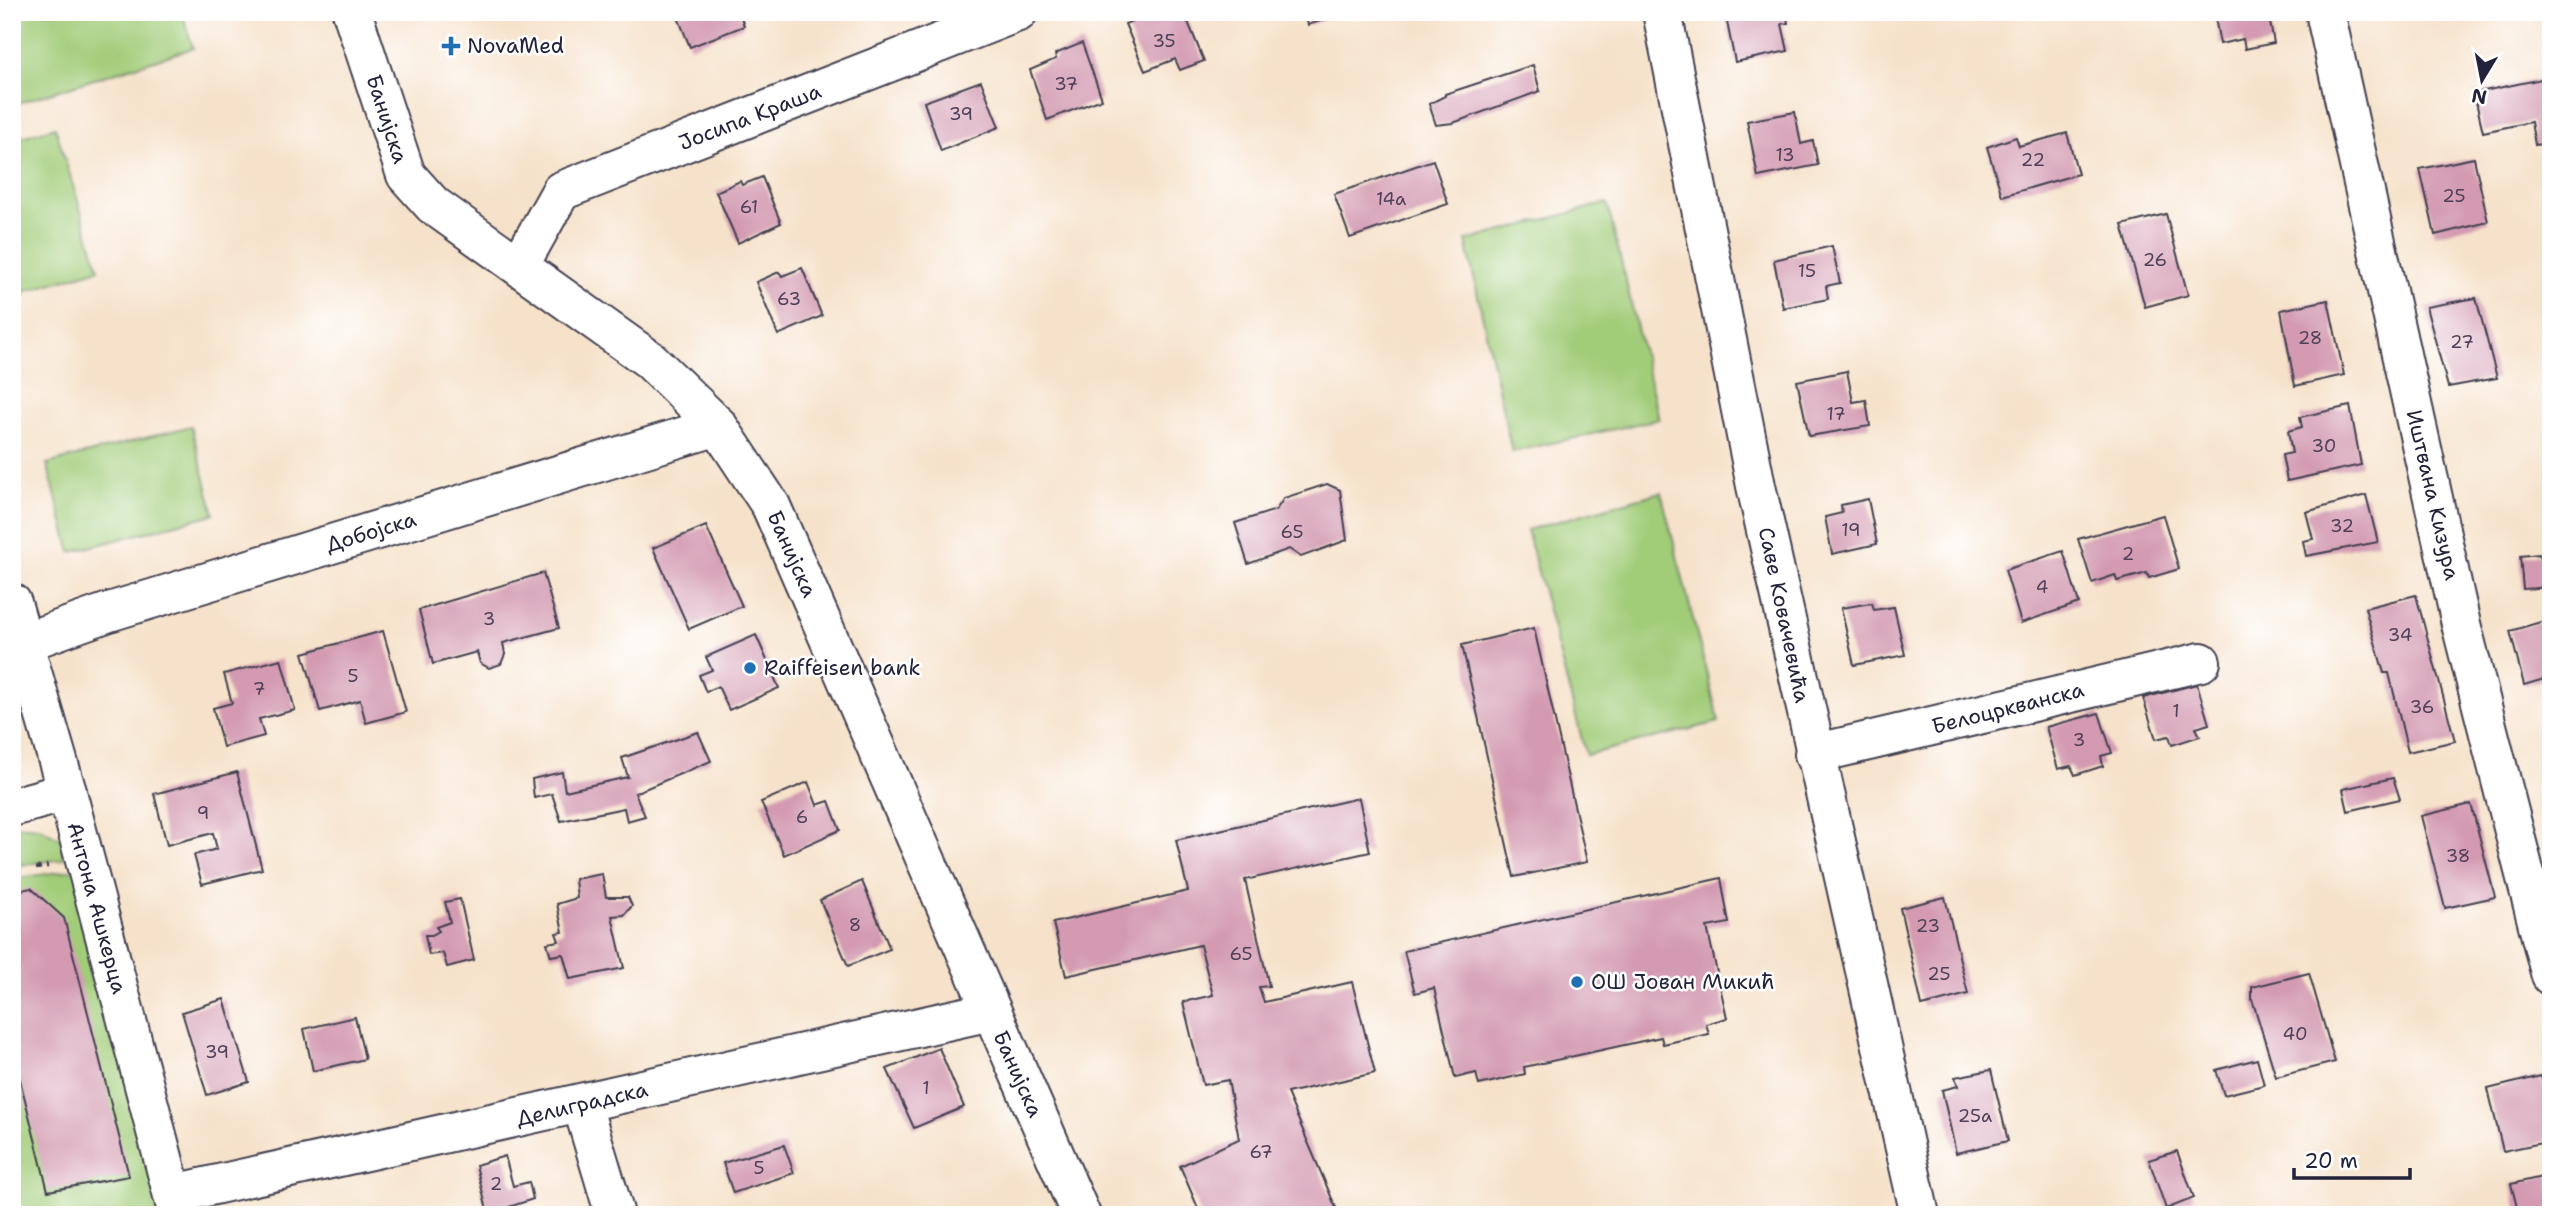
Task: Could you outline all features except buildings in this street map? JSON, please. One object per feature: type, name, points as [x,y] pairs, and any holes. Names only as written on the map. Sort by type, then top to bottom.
[{"type":"street","name":"Банијска","points":[[352,12],[406,175],[433,205],[650,360],[718,426],[771,506],[1081,1215]]},
{"type":"street","name":"Јосипа Краша","points":[[519,266],[561,191],[1018,12]]},
{"type":"street","name":"Саве Ковачевића","points":[[1662,12],[1753,473],[1814,754],[1920,1215]]},
{"type":"street","name":"Иштвана Кизура","points":[[2325,12],[2461,624],[2551,976]]},
{"type":"street","name":"Добојска","points":[[25,642],[109,612],[718,426]]},
{"type":"street","name":"Антона Ашкерца","points":[[12,603],[66,792],[176,1204]]},
{"type":"street","name":"Белоцркванска","points":[[1814,754],[2201,662]]},
{"type":"street","points":[[12,807],[66,792]]},
{"type":"street","name":"Делиградска","points":[[176,1204],[582,1104],[990,1011]]},
{"type":"street","points":[[582,1104],[615,1215]]},
{"type":"green space","points":[[12,12],[182,12],[193,48],[12,105]]},
{"type":"green space","points":[[55,127],[99,269],[24,292],[12,255],[12,140]]},
{"type":"green space","points":[[1607,203],[1659,419],[1512,452],[1466,241]]},
{"type":"green space","points":[[191,426],[214,514],[71,552],[47,464]]},
{"type":"green space","points":[[1661,492],[1719,722],[1586,755],[1527,530]]},
{"type":"green space","points":[[12,825],[39,827],[62,840],[64,859],[12,866]]},
{"type":"green space","points":[[79,869],[168,1215],[12,1215],[12,879]]},
{"type":"place","name":"NovaMed","points":[[451,46]]},
{"type":"place","name":"Raiffeisen bank","points":[[750,668]]},
{"type":"place","name":"ОШ Јован Микић","points":[[1577,982]]}]
